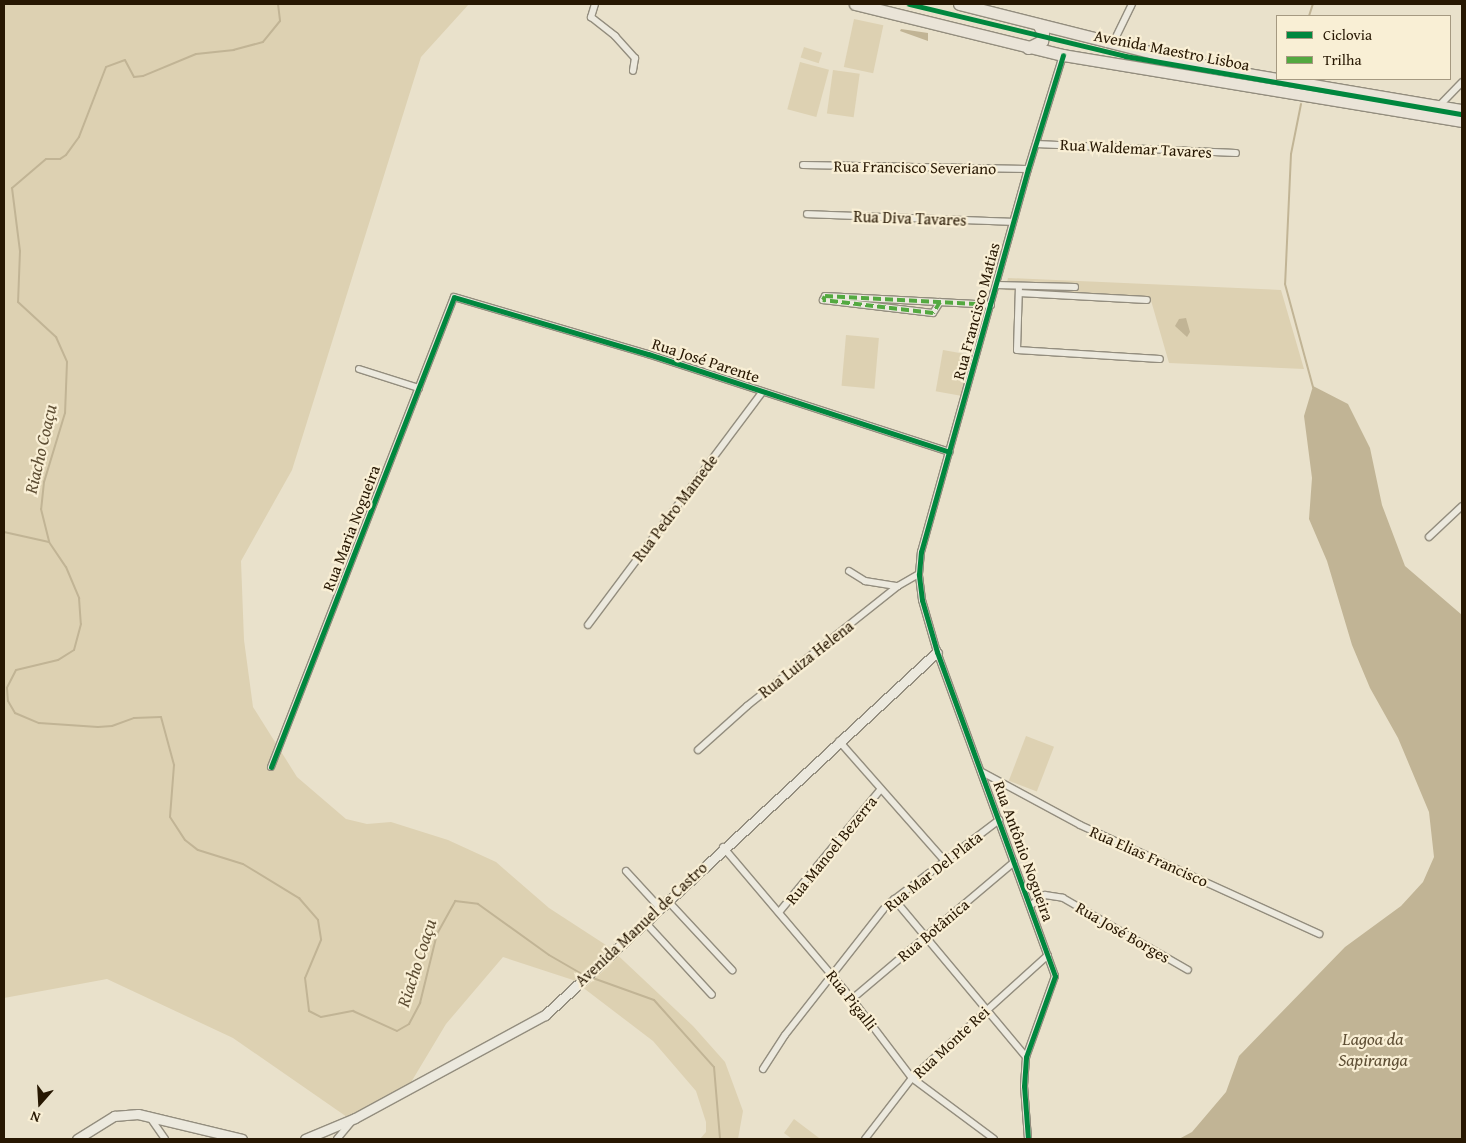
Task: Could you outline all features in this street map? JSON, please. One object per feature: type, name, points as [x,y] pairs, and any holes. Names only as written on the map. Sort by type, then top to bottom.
[{"type":"highway","name":"Avenida Maestro Lisboa","points":[[855,4],[1028,48],[1063,55],[1462,121]]},
{"type":"highway","name":"Avenida Maestro Lisboa","points":[[959,4],[1213,68],[1276,79]]},
{"type":"highway","points":[[1028,48],[1042,41],[1043,33],[1038,24]]},
{"type":"highway","name":"Avenida Maestro Lisboa","points":[[1284,80],[1462,110]]},
{"type":"street","points":[[595,4],[591,17],[615,36],[635,58],[633,71]]},
{"type":"street","points":[[1113,43],[1132,4]]},
{"type":"street","name":"Rua Francisco Matias","points":[[919,574],[921,552],[1028,169],[1063,55]]},
{"type":"street","points":[[1438,106],[1462,82]]},
{"type":"street","name":"Rua Waldemar Tavares","points":[[1036,144],[1236,153]]},
{"type":"street","name":"Rua Francisco Severiano","points":[[803,165],[1028,169]]},
{"type":"street","name":"Rua Diva Tavares","points":[[808,214],[1013,222]]},
{"type":"street","points":[[996,286],[1019,290],[1147,300]]},
{"type":"street","points":[[1019,290],[1075,287]]},
{"type":"street","points":[[1019,290],[1017,350],[1160,359]]},
{"type":"street","points":[[940,302],[933,313],[823,300],[825,296],[940,302],[991,306]]},
{"type":"street","name":"Rua Maria Nogueira","points":[[271,768],[454,297]]},
{"type":"street","name":"Rua José Parente","points":[[454,297],[648,354],[949,452]]},
{"type":"street","points":[[359,369],[420,388]]},
{"type":"street","name":"Rua Pedro Mamede","points":[[588,625],[762,392]]},
{"type":"street","points":[[1429,537],[1462,506]]},
{"type":"street","points":[[848,571],[865,581],[898,586]]},
{"type":"street","name":"Rua Luiza Helena","points":[[698,750],[747,706],[898,586],[919,574]]},
{"type":"street","name":"Rua Antônio Nogueira","points":[[919,574],[922,600],[937,652],[1031,905],[1055,980],[1026,1057],[1024,1086],[1028,1139]]},
{"type":"street","name":"Avenida Manuel de Castro","points":[[305,1139],[355,1118],[545,1014],[723,847],[937,652]]},
{"type":"street","points":[[838,741],[944,860]]},
{"type":"street","name":"Rua Elias Francisco","points":[[982,772],[1080,825],[1319,934]]},
{"type":"street","name":"Rua Manoel Bezerra","points":[[780,911],[881,789]]},
{"type":"street","name":"Rua Mar Del Plata","points":[[763,1069],[832,974],[894,899],[999,820]]},
{"type":"street","name":"Rua Pigalli","points":[[723,847],[780,911],[852,998],[912,1078],[994,1139]]},
{"type":"street","name":"Rua Botânica","points":[[852,998],[1014,862]]},
{"type":"street","points":[[626,871],[659,907]]},
{"type":"street","name":"Rua José Borges","points":[[1031,905],[1045,895],[1063,898],[1188,970]]},
{"type":"street","points":[[894,899],[1026,1057]]},
{"type":"street","points":[[667,900],[732,970]]},
{"type":"street","points":[[644,921],[712,995]]},
{"type":"street","name":"Rua Monte Rei","points":[[865,1139],[912,1078],[1048,955]]},
{"type":"street","points":[[148,1115],[165,1139]]},
{"type":"street","points":[[76,1139],[114,1116],[148,1115],[242,1139]]},
{"type":"street","points":[[337,1139],[355,1118]]},
{"type":"shaded area","points":[[4,4],[469,4],[421,57],[292,470],[241,561],[244,640],[253,707],[297,777],[346,819],[367,824],[391,822],[448,840],[496,862],[549,908],[609,947],[693,1026],[725,1062],[743,1111],[738,1139],[700,1139],[706,1132],[706,1122],[696,1091],[653,1041],[573,980],[503,957],[446,1024],[410,1084],[347,1117],[233,1038],[107,979],[4,998]]},
{"type":"shaded area","points":[[854,19],[883,25],[873,73],[844,67]]},
{"type":"shaded area","points":[[804,47],[822,53],[819,63],[801,57]]},
{"type":"shaded area","points":[[800,62],[829,70],[816,117],[787,109]]},
{"type":"shaded area","points":[[833,70],[860,74],[854,117],[827,114]]},
{"type":"shaded area","points":[[1008,278],[1281,290],[1304,369],[1169,363],[1150,297],[1005,290]]},
{"type":"shaded area","points":[[846,335],[879,338],[874,389],[842,386]]},
{"type":"shaded area","points":[[943,350],[970,355],[962,396],[936,391]]},
{"type":"shaded area","points":[[1026,736],[1054,747],[1037,792],[1009,781]]},
{"type":"shaded area","points":[[794,1119],[819,1138],[792,1139],[784,1133]]},
{"type":"water","points":[[901,29],[928,33],[928,41],[900,31]]},
{"type":"water","points":[[1186,318],[1190,332],[1187,337],[1175,326],[1179,319]]},
{"type":"water","name":"Lagoa da Sapiranga","points":[[1313,386],[1348,404],[1370,448],[1382,505],[1405,566],[1462,615],[1462,1139],[1179,1139],[1192,1132],[1226,1092],[1239,1056],[1345,947],[1401,906],[1423,882],[1434,857],[1429,812],[1398,738],[1370,688],[1352,645],[1327,561],[1309,519],[1312,478],[1304,416]]},
{"type":"waterway","name":"Riacho Coaçu","points":[[278,4],[280,21],[263,42],[234,50],[196,54],[143,76],[134,77],[125,60],[106,67],[79,137],[66,155],[60,159],[46,159],[12,188],[20,251],[18,302],[56,337],[67,362],[65,413],[44,482],[41,509],[49,542],[66,567],[79,598],[81,624],[74,650],[58,660],[16,670],[7,688],[8,701],[15,713],[39,723],[98,727],[112,726],[134,718],[161,717],[174,765],[170,817],[185,840],[198,850],[243,864],[299,898],[318,920],[321,940],[305,978],[309,1011],[321,1017],[353,1011],[397,1031],[409,1024],[420,1003],[437,934],[455,901],[478,904],[549,955],[583,975]]},
{"type":"waterway","points":[[1309,15],[1313,4]]},
{"type":"waterway","points":[[1301,104],[1291,154],[1285,284],[1313,387]]},
{"type":"waterway","points":[[4,532],[49,542]]},
{"type":"waterway","name":"Riacho Coaçu","points":[[590,977],[654,1000],[714,1067],[720,1139]]},
{"type":"marked path","points":[[940,302],[933,313],[823,300],[825,296],[976,304],[991,305]]},
{"type":"cycle path","points":[[909,4],[1125,56],[1462,114]]},
{"type":"cycle path","points":[[1028,1139],[1024,1086],[1026,1057],[1055,976],[937,652],[922,600],[919,574],[921,552],[1028,169],[1063,55]]},
{"type":"cycle path","points":[[271,767],[454,297],[648,354],[949,452]]}]
